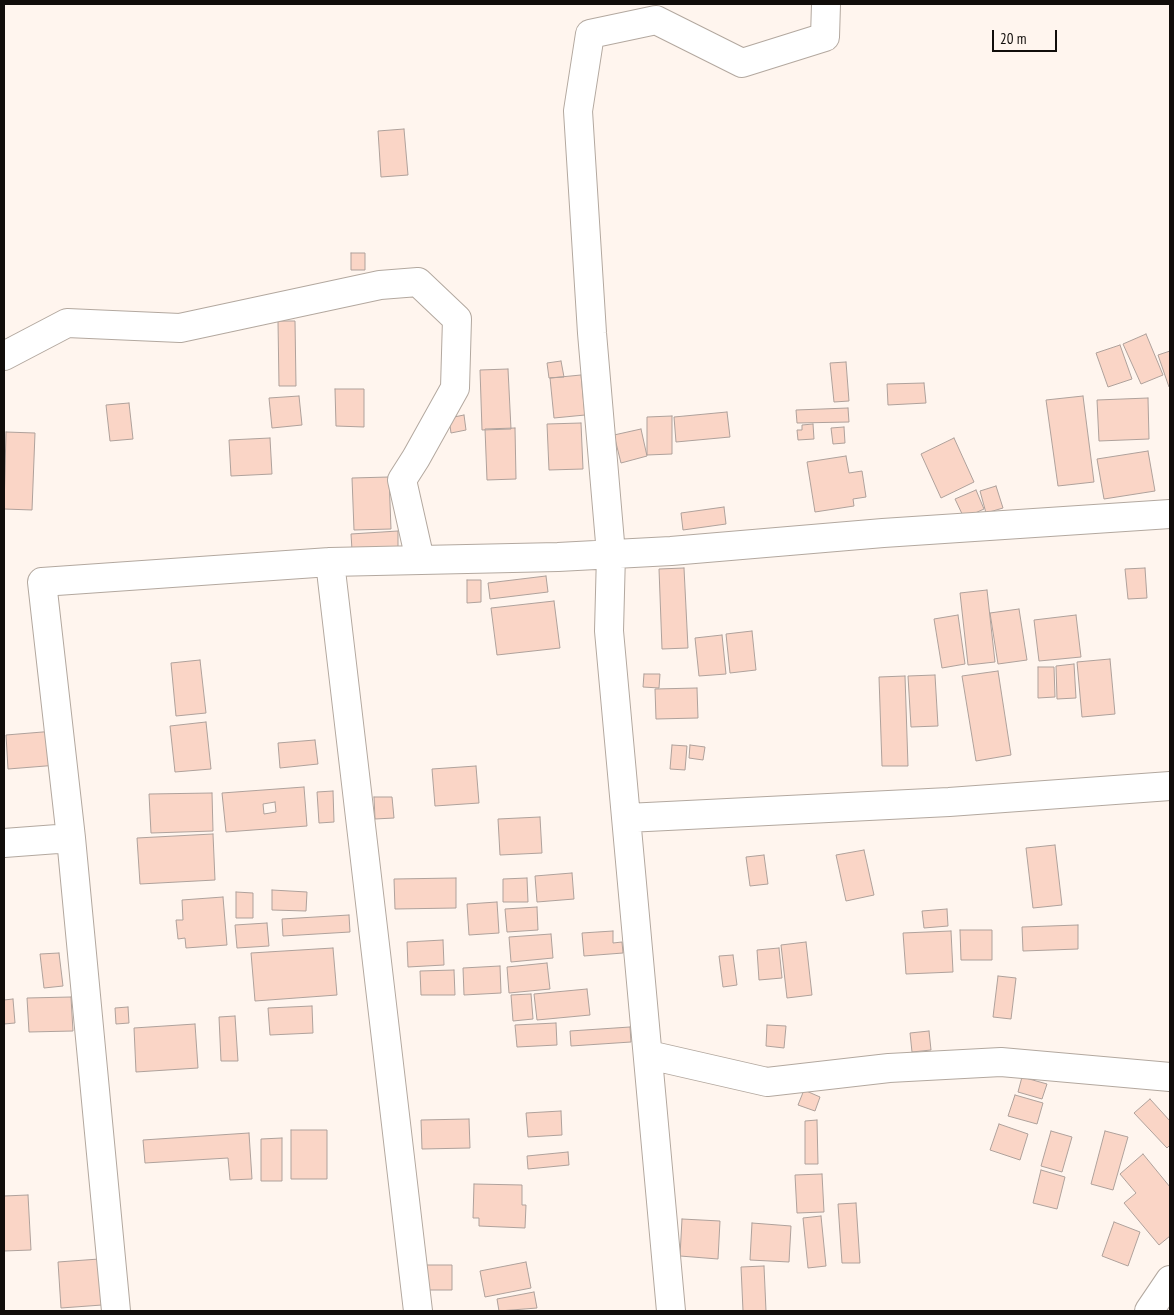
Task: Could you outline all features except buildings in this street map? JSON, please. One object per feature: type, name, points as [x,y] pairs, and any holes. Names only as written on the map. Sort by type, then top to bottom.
[{"type":"street","points":[[671,1311],[609,631],[611,554],[592,333],[578,111],[590,34],[656,20],[742,63],[825,37],[826,4]]},
{"type":"street","points":[[4,356],[67,323],[180,328],[380,285],[418,282],[457,319],[455,388],[402,480],[420,560]]},
{"type":"street","points":[[116,1311],[70,838],[42,582],[330,562],[611,554],[1170,514]]},
{"type":"street","points":[[330,562],[418,1311]]},
{"type":"street","points":[[627,818],[949,802],[1170,786]]},
{"type":"street","points":[[4,843],[70,838]]},
{"type":"street","points":[[649,1055],[767,1082],[889,1068],[1001,1062],[1170,1077]]},
{"type":"street","points":[[1149,1311],[1170,1280]]}]
